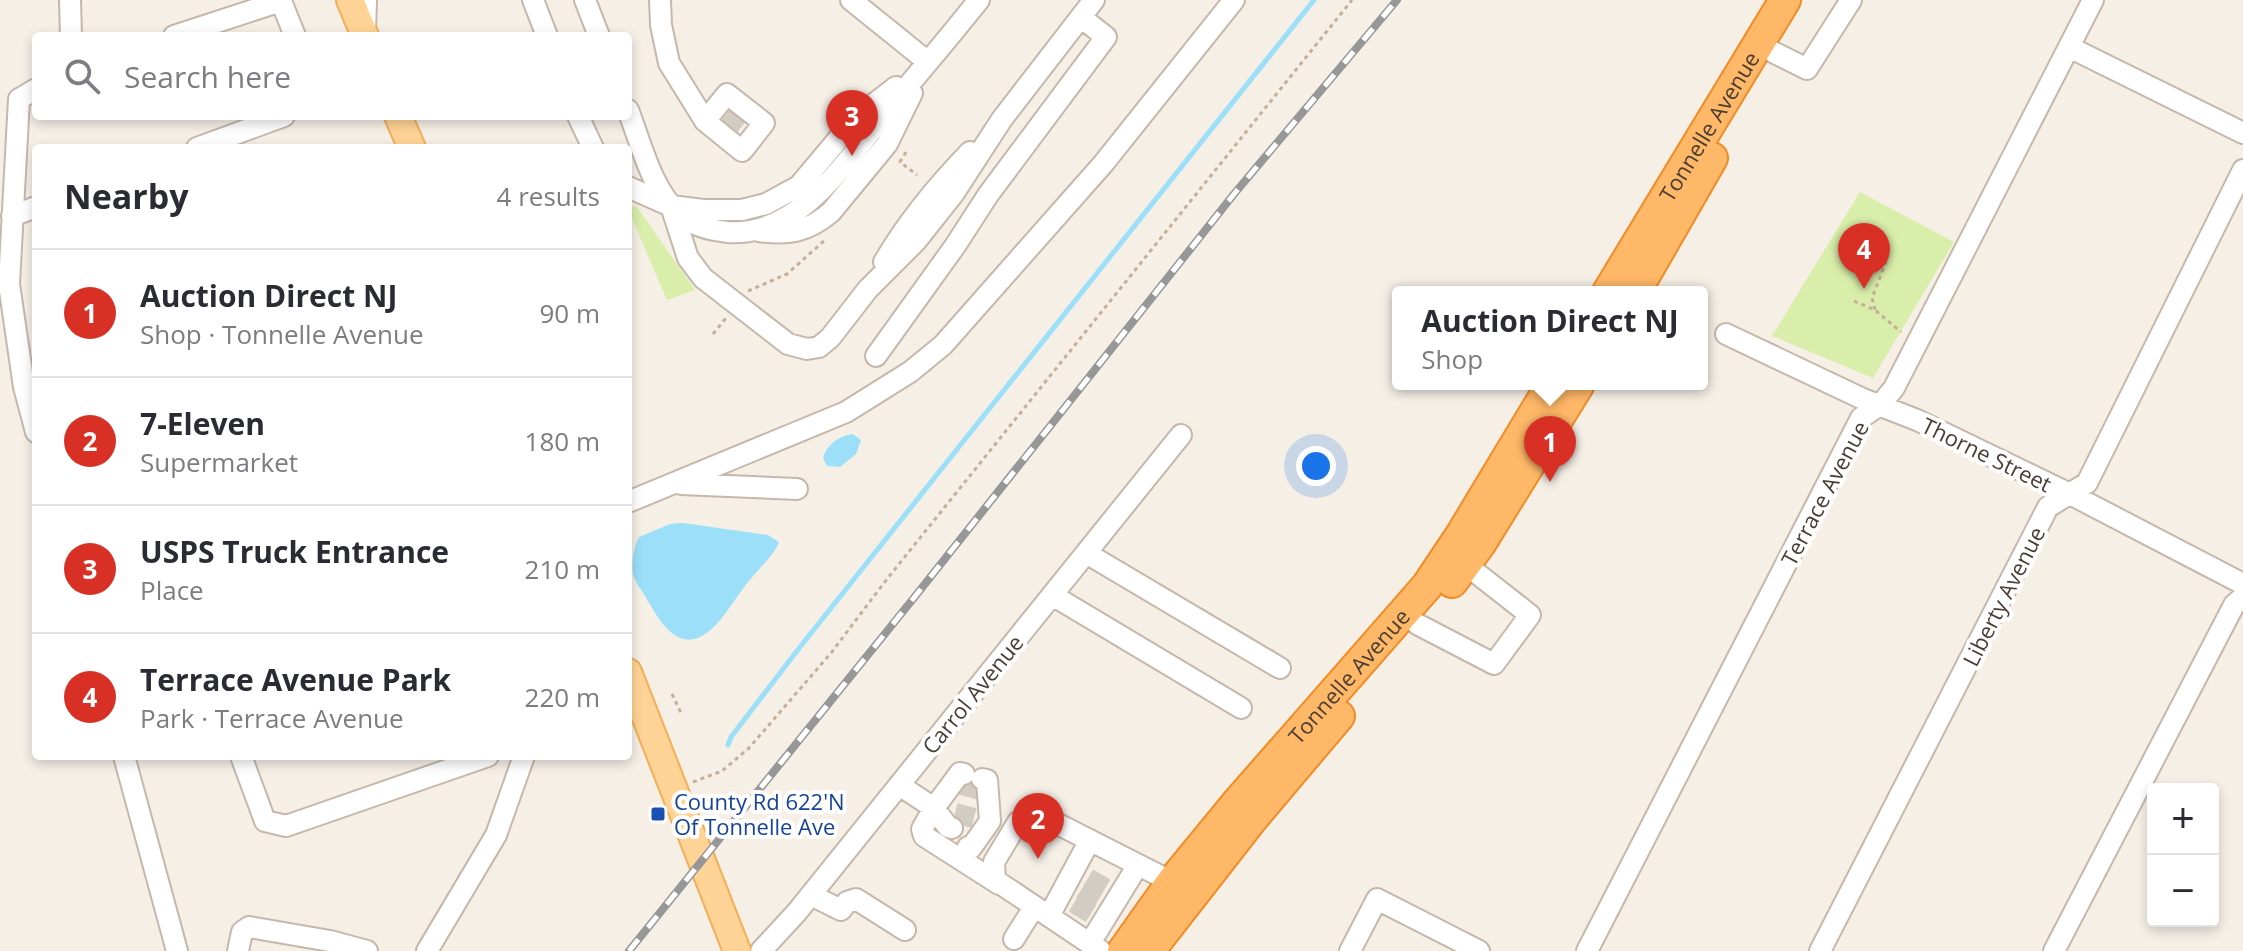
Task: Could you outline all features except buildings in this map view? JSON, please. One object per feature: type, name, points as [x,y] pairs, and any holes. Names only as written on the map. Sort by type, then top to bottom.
[{"type":"highway","name":"Tonnelle Avenue","points":[[1612,286],[1785,0]]},
{"type":"highway","name":"Tonnelle Avenue","points":[[1638,286],[1803,0]]},
{"type":"highway","name":"Tonnelle Avenue","points":[[1123,951],[1172,882],[1236,804],[1427,586],[1548,390]]},
{"type":"highway","name":"Tonnelle Avenue","points":[[1149,951],[1252,819],[1465,564],[1575,390]]},
{"type":"main road","points":[[350,0],[363,32]]},
{"type":"main road","points":[[400,120],[410,144]]},
{"type":"main road","points":[[634,701],[673,785],[737,951]]},
{"type":"street","points":[[70,0],[71,32]]},
{"type":"street","points":[[365,32],[366,0]]},
{"type":"street","points":[[533,0],[545,32]]},
{"type":"street","points":[[585,0],[597,32]]},
{"type":"street","points":[[660,0],[661,25],[669,63],[718,112],[742,151],[752,133],[764,123],[727,94],[718,112]]},
{"type":"street","points":[[851,0],[928,62]]},
{"type":"street","points":[[632,120],[653,173],[671,206],[692,265],[711,284],[788,344],[813,349],[824,343],[868,289],[916,241],[926,214],[954,193],[1002,119],[1094,0]]},
{"type":"street","points":[[1773,52],[1807,69],[1851,0]]},
{"type":"street","name":"Terrace Avenue","points":[[1587,951],[1861,418],[1881,404],[1894,388],[2093,0]]},
{"type":"street","points":[[186,32],[281,1],[293,32]]},
{"type":"street","points":[[632,500],[846,412],[910,372],[943,345],[1103,164],[1228,2]]},
{"type":"street","points":[[671,206],[702,228],[789,233],[809,228],[831,212],[887,144],[928,62],[970,3]]},
{"type":"street","points":[[876,356],[988,195],[1106,37],[1082,18]]},
{"type":"street","points":[[2069,47],[2243,133]]},
{"type":"street","points":[[632,189],[671,206],[729,211],[766,204],[799,186],[843,149],[928,62]]},
{"type":"street","points":[[30,385],[9,284],[19,99],[32,91]]},
{"type":"street","points":[[208,144],[273,120]]},
{"type":"street","points":[[580,120],[591,144]]},
{"type":"street","points":[[755,230],[803,206],[835,175],[843,149]]},
{"type":"street","name":"Liberty Avenue","points":[[1820,951],[2048,507],[2087,483],[2243,170]]},
{"type":"street","points":[[12,216],[32,208]]},
{"type":"street","name":"Thorne Street","points":[[1726,334],[2070,494],[2243,584]]},
{"type":"street","name":"Carrol Avenue","points":[[761,951],[811,895],[1181,435]]},
{"type":"street","points":[[673,483],[797,489]]},
{"type":"street","points":[[1086,553],[1280,668]]},
{"type":"street","points":[[1417,624],[1494,664],[1530,615],[1465,564]]},
{"type":"street","points":[[1052,595],[1241,708]]},
{"type":"street","points":[[2054,951],[2234,605],[2243,597]]},
{"type":"street","points":[[125,760],[177,951]]},
{"type":"street","points":[[242,760],[265,821],[286,826],[476,760]]},
{"type":"street","points":[[427,951],[496,835],[523,760]]},
{"type":"street","points":[[968,810],[957,784],[934,808],[922,829],[924,836],[1096,947],[1107,906],[1138,865]]},
{"type":"street","points":[[899,785],[934,808],[968,810],[1011,834]]},
{"type":"street","points":[[934,808],[944,842],[968,810]]},
{"type":"street","points":[[999,884],[995,880],[993,866],[1018,822],[1035,816],[1048,819],[1172,882]]},
{"type":"street","points":[[1014,939],[1041,911],[1074,887],[1090,840]]},
{"type":"street","points":[[811,895],[841,910],[847,902],[856,899],[905,930]]},
{"type":"street","points":[[1350,951],[1377,899],[1479,951]]},
{"type":"street","points":[[238,951],[242,932],[249,927],[354,949]]},
{"type":"path","points":[[673,785],[710,777],[749,748],[831,653],[1352,0]]},
{"type":"path","points":[[902,163],[917,175]]},
{"type":"path","points":[[1875,310],[1872,298],[1887,259]]},
{"type":"path","points":[[1854,301],[1875,310],[1904,334]]},
{"type":"path","points":[[713,334],[728,315]]},
{"type":"path","points":[[672,694],[681,713]]},
{"type":"green space","points":[[1860,192],[1954,242],[1873,378],[1772,336]]},
{"type":"green space","points":[[632,207],[637,207],[695,290],[667,300],[632,218]]},
{"type":"water","points":[[853,434],[861,440],[856,454],[840,467],[827,466],[823,458],[827,449],[838,439]]},
{"type":"water","points":[[683,523],[768,535],[779,542],[716,624],[695,639],[676,636],[669,630],[655,613],[632,570],[639,537],[670,524]]},
{"type":"waterway","points":[[728,745],[800,647],[1314,0]]},
{"type":"tunnel","points":[[723,118],[746,136]]},
{"type":"tunnel","points":[[962,785],[980,790]]},
{"type":"tunnel","points":[[955,813],[974,818]]},
{"type":"tunnel","points":[[1088,878],[1110,891]]},
{"type":"tunnel","points":[[1081,890],[1102,903]]},
{"type":"tunnel","points":[[1074,903],[1095,916]]},
{"type":"railway","points":[[629,951],[1234,194],[1397,0]]},
{"type":"place","name":"USPS Truck Entrance","points":[[852,156]]},
{"type":"place","name":"Terrace Avenue Park","points":[[1864,289]]},
{"type":"place","name":"Auction Direct NJ","points":[[1550,482]]},
{"type":"place","name":"County Rd 622'N Of Tonnelle Ave","points":[[658,814]]},
{"type":"place","name":"7-Eleven","points":[[1038,859]]}]
